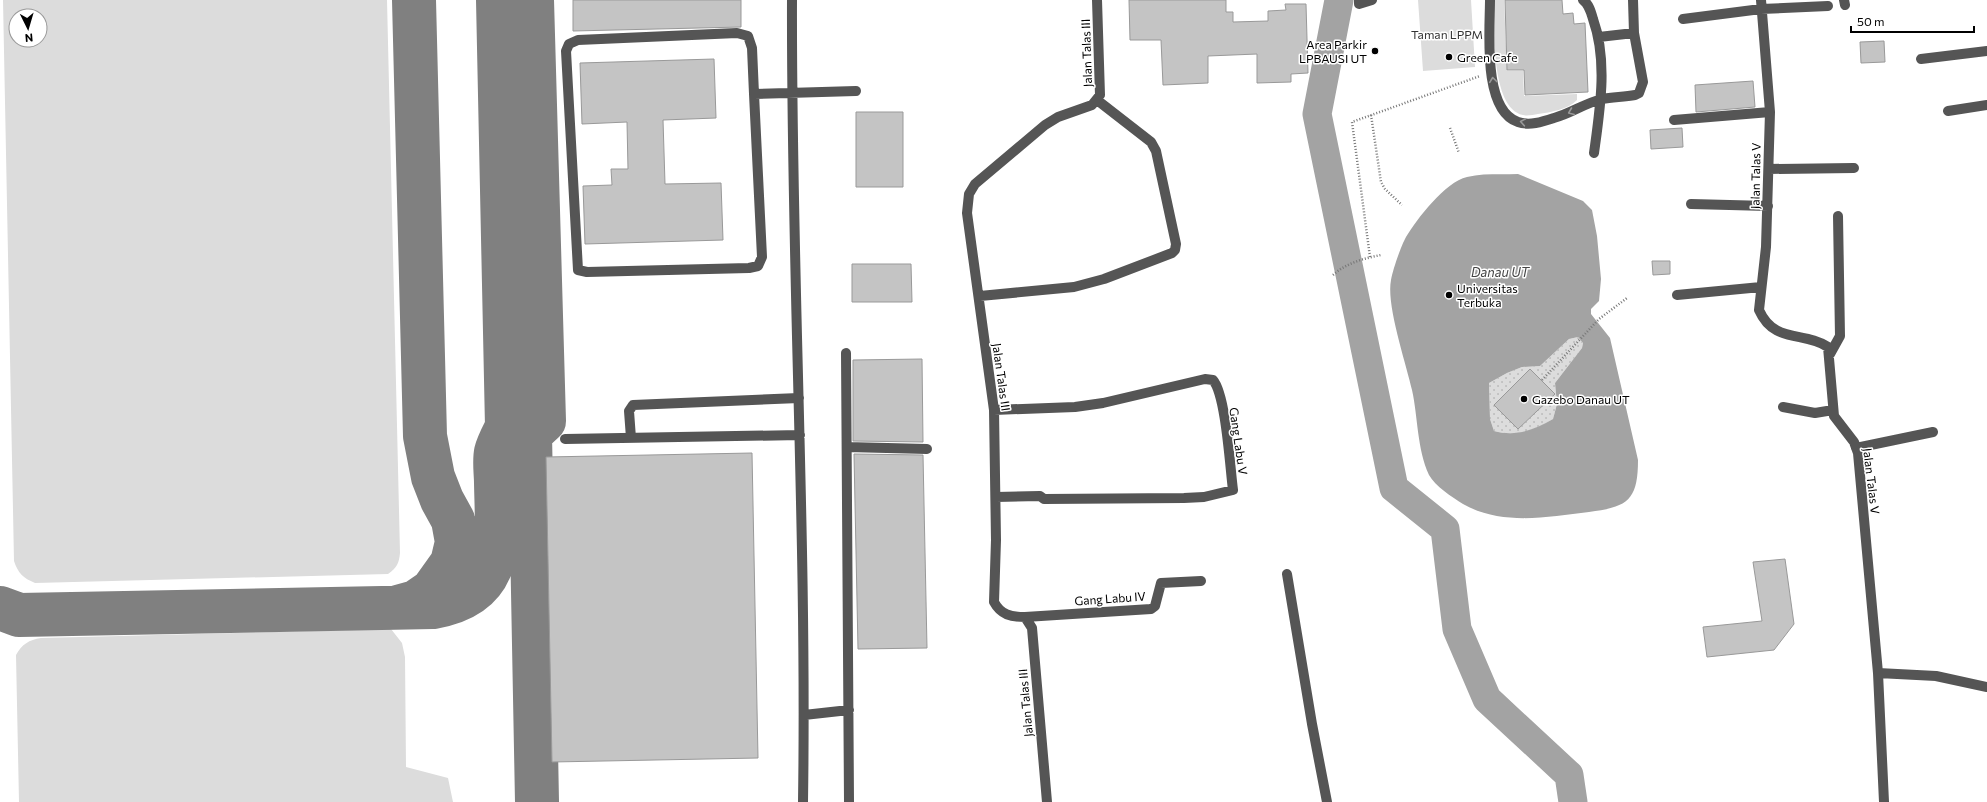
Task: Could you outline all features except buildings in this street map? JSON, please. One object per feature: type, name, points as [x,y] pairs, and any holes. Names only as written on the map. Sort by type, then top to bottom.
[{"type":"street","points":[[792,0],[792,92],[800,435],[804,715],[803,802]]},
{"type":"street","name":"Jalan Talas III","points":[[1047,802],[1032,632],[1030,624],[1025,617],[1006,615],[998,609],[994,602],[996,497],[994,410],[984,344],[980,296],[967,213],[968,200],[972,188],[1045,125],[1058,117],[1092,105],[1097,100],[1100,95],[1097,0]]},
{"type":"street","points":[[1359,0],[1359,4],[1372,0]]},
{"type":"street","points":[[1490,0],[1490,54],[1497,100],[1507,115],[1518,122],[1528,124],[1555,118],[1601,99],[1635,95],[1641,90],[1643,82],[1634,33],[1633,0]]},
{"type":"street","points":[[1585,1],[1599,37],[1601,99],[1594,153]]},
{"type":"street","points":[[1683,20],[1761,5],[1828,6]]},
{"type":"street","name":"Jalan Talas V","points":[[1761,5],[1770,112],[1766,248],[1759,310],[1762,318],[1770,327],[1779,332],[1828,348],[1830,354],[1833,410],[1837,421],[1856,448],[1878,673],[1884,802]]},
{"type":"street","points":[[737,33],[748,36],[752,48],[754,94],[762,257],[758,266],[749,268],[587,272],[578,270],[566,51],[569,44],[578,40],[737,33]]},
{"type":"street","points":[[1599,37],[1634,33]]},
{"type":"street","points":[[1921,59],[1987,51]]},
{"type":"street","points":[[754,94],[856,91]]},
{"type":"street","points":[[980,296],[1074,287],[1104,279],[1172,253],[1175,250],[1176,244],[1156,151],[1151,142],[1097,100]]},
{"type":"street","points":[[1948,111],[1987,105]]},
{"type":"street","points":[[1674,120],[1770,112]]},
{"type":"street","points":[[1769,169],[1854,168]]},
{"type":"street","points":[[1691,204],[1768,206]]},
{"type":"street","points":[[1830,354],[1840,336],[1838,216]]},
{"type":"street","points":[[1677,295],[1761,287]]},
{"type":"street","points":[[846,353],[849,802]]},
{"type":"street","name":"Gang Labu V","points":[[994,410],[1075,407],[1096,404],[1205,379],[1212,379],[1215,382],[1225,422],[1233,490],[1204,497],[1184,498],[1044,499],[1040,496],[996,497]]},
{"type":"street","points":[[631,438],[629,411],[633,405],[799,398]]},
{"type":"street","points":[[1783,407],[1815,413],[1833,410]]},
{"type":"street","points":[[1856,448],[1933,432]]},
{"type":"street","points":[[564,439],[800,435]]},
{"type":"street","points":[[847,447],[927,449]]},
{"type":"street","points":[[1287,574],[1312,724],[1327,802]]},
{"type":"street","name":"Gang Labu IV","points":[[1025,617],[1151,609],[1155,606],[1161,583],[1201,581]]},
{"type":"street","points":[[1878,673],[1936,676],[1987,687]]},
{"type":"street","points":[[804,715],[848,710]]},
{"type":"path","points":[[1370,257],[1351,124],[1355,120],[1492,72]]},
{"type":"path","points":[[1370,115],[1381,182],[1402,205]]},
{"type":"path","points":[[1450,128],[1459,153]]},
{"type":"path","points":[[1333,275],[1339,270],[1366,258],[1381,255]]},
{"type":"path","points":[[1542,380],[1578,343],[1599,318],[1627,298]]},
{"type":"green space","points":[[3,0],[387,0],[400,553],[394,570],[388,574],[35,583],[27,579],[17,569],[14,561]]},
{"type":"green space","name":"Taman LPPM","points":[[1418,0],[1471,0],[1475,67],[1423,71]]},
{"type":"green space","points":[[1493,0],[1504,0],[1507,71],[1523,71],[1524,96],[1577,94],[1577,100],[1569,106],[1559,110],[1530,115],[1523,115],[1512,109],[1505,98],[1496,65]]},
{"type":"green space","points":[[1578,337],[1583,343],[1582,348],[1555,383],[1557,404],[1553,419],[1539,427],[1525,432],[1502,433],[1494,431],[1490,419],[1489,383],[1522,367],[1540,366],[1569,339]],"holes":[[[1530,369],[1554,394],[1518,429],[1494,405]]]},
{"type":"green space","points":[[391,629],[402,643],[405,657],[406,767],[448,778],[453,802],[19,802],[16,655],[23,645],[29,641],[41,638]]},
{"type":"water","name":"Danau UT","points":[[1518,174],[1583,201],[1592,210],[1597,236],[1601,279],[1599,301],[1591,309],[1591,314],[1610,338],[1638,460],[1636,485],[1633,493],[1628,500],[1613,508],[1557,516],[1525,518],[1509,518],[1478,511],[1463,504],[1439,487],[1429,475],[1422,455],[1412,390],[1397,334],[1391,304],[1391,280],[1397,258],[1406,237],[1424,211],[1450,186],[1467,177]],"holes":[[[1578,337],[1583,343],[1582,348],[1555,383],[1557,404],[1553,419],[1532,429],[1517,433],[1502,433],[1494,431],[1490,419],[1489,383],[1522,367],[1540,366],[1569,339]]]},
{"type":"waterway","points":[[1339,0],[1317,114],[1394,488],[1445,529],[1457,629],[1487,699],[1569,775],[1573,802]]},
{"type":"taxiway","points":[[398,607],[416,602],[432,591],[452,563],[457,542],[453,520],[442,500],[433,477],[425,436],[414,0]]},
{"type":"taxiway","points":[[0,608],[19,615],[433,607],[457,600],[474,590],[485,578],[492,562],[496,545],[497,525],[495,456],[507,427],[498,0]]},
{"type":"taxiway","points":[[532,0],[544,421],[530,434],[537,802]]},
{"type":"place","name":"Area Parkir LPBAUSI UT","points":[[1375,51]]},
{"type":"place","name":"Green Cafe","points":[[1449,57]]},
{"type":"place","name":"Universitas Terbuka","points":[[1449,295]]},
{"type":"place","name":"Gazebo Danau UT","points":[[1524,399]]}]
